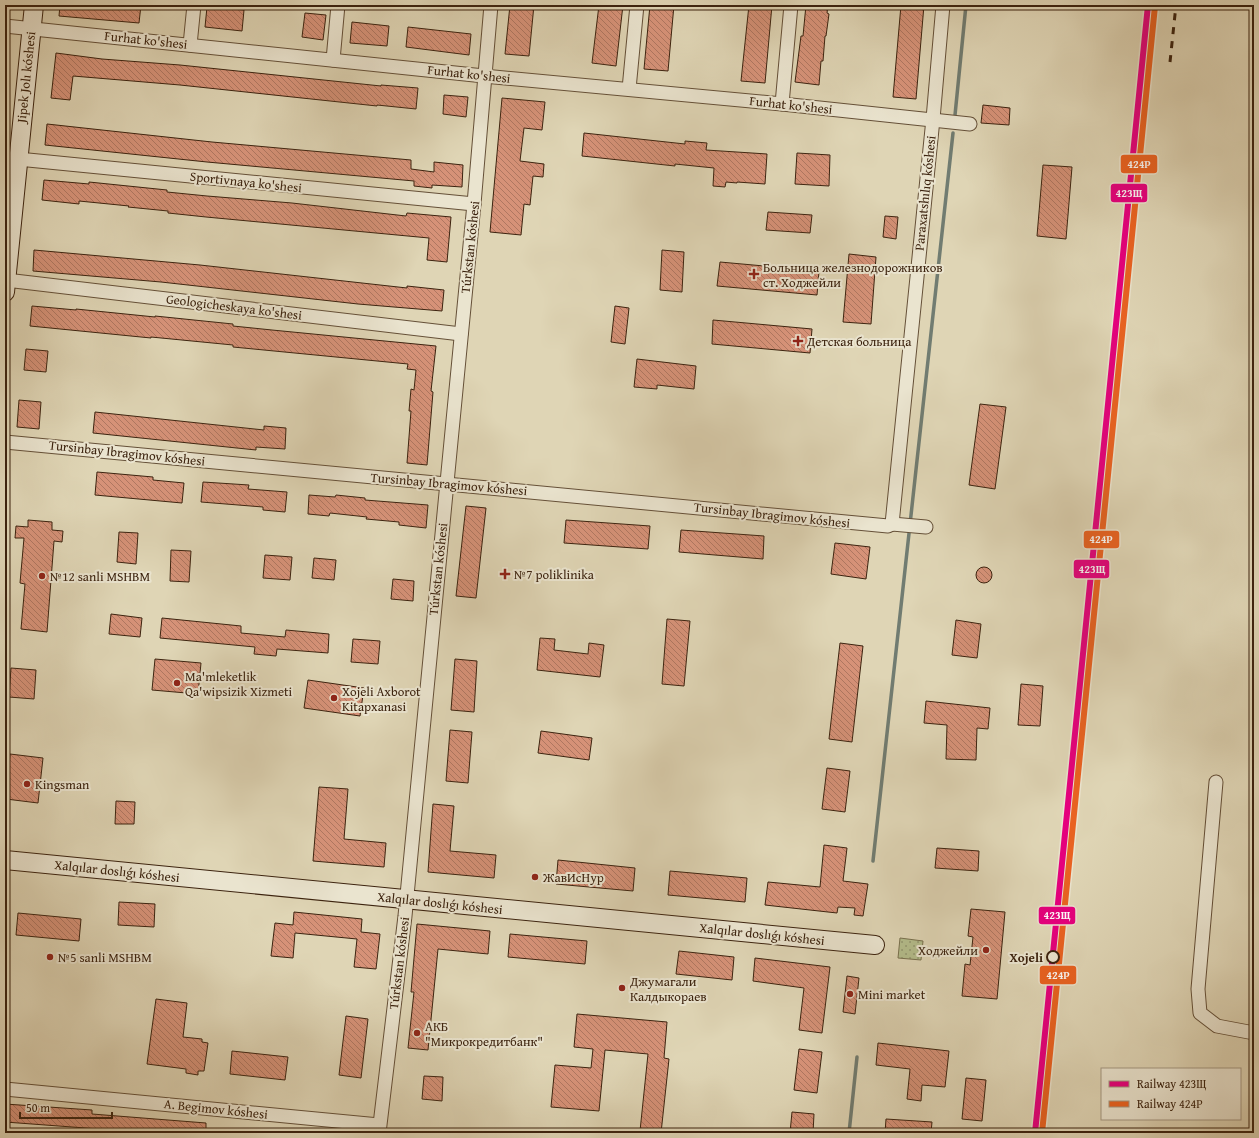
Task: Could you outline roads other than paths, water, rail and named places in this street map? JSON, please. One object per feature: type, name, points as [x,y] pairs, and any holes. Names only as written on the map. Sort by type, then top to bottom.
[{"type":"street","name":"Jipek Jolı kóshesi","points":[[6,286],[34,5]]},
{"type":"street","points":[[190,45],[194,5]]},
{"type":"street","points":[[333,60],[338,5]]},
{"type":"street","name":"Túrkstan kóshesi","points":[[379,1129],[406,900],[474,204],[491,5]]},
{"type":"street","points":[[629,89],[637,5]]},
{"type":"street","points":[[782,104],[791,5]]},
{"type":"street","name":"Paraxatshılıq kóshesi","points":[[892,524],[933,119],[942,5]]},
{"type":"street","name":"Furhat ko'shesi","points":[[5,26],[484,76],[782,104],[970,124]]},
{"type":"street","name":"Sportivnaya ko'shesi","points":[[18,159],[474,204]]},
{"type":"street","name":"Geologicheskaya ko'shesi","points":[[6,286],[461,334]]},
{"type":"street","name":"Tursinbay Ibragimov kóshesi","points":[[5,442],[888,526],[892,524],[926,527]]},
{"type":"street","points":[[1216,782],[1198,989],[1200,1013],[1217,1026],[1254,1033]]},
{"type":"street","name":"Xalqılar doslıǵı kóshesi","points":[[5,860],[875,945]]},
{"type":"street","name":"A. Begimov kóshesi","points":[[5,1089],[379,1129]]},
{"type":"waterway","points":[[955,115],[966,5]]},
{"type":"waterway","points":[[873,861],[953,133]]},
{"type":"waterway","points":[[849,1133],[857,1057]]},
{"type":"railway","points":[[1170,62],[1176,5]]},
{"type":"rail line","name":"423Щ","points":[[1035,1133],[1148,5]]},
{"type":"rail line","name":"424Р","points":[[1042,1133],[1155,6]]},
{"type":"place","name":"Больница железнодорожников ст. Ходжейли","points":[[754,274]]},
{"type":"place","name":"Детская больница","points":[[798,341]]},
{"type":"place","name":"№7 poliklinika","points":[[505,574]]},
{"type":"place","name":"№12 sanli MSHBM","points":[[42,576]]},
{"type":"place","name":"Ma'mleketlik Qa'wipsizik Xizmeti","points":[[177,683]]},
{"type":"place","name":"Xojeli Axborot Kitapxanasi","points":[[334,698]]},
{"type":"place","name":"Kingsman","points":[[27,784]]},
{"type":"place","name":"ЖавИсНур","points":[[535,877]]},
{"type":"place","name":"Ходжейли","points":[[986,950]]},
{"type":"place","name":"№5 sanli MSHBM","points":[[50,957]]},
{"type":"place","name":"Xojeli","points":[[1053,957]]},
{"type":"place","name":"Джумагали Калдыкораев","points":[[622,988]]},
{"type":"place","name":"Mini market","points":[[850,994]]},
{"type":"place","name":"АКБ \"Микрокредитбанк\"","points":[[417,1033]]}]
